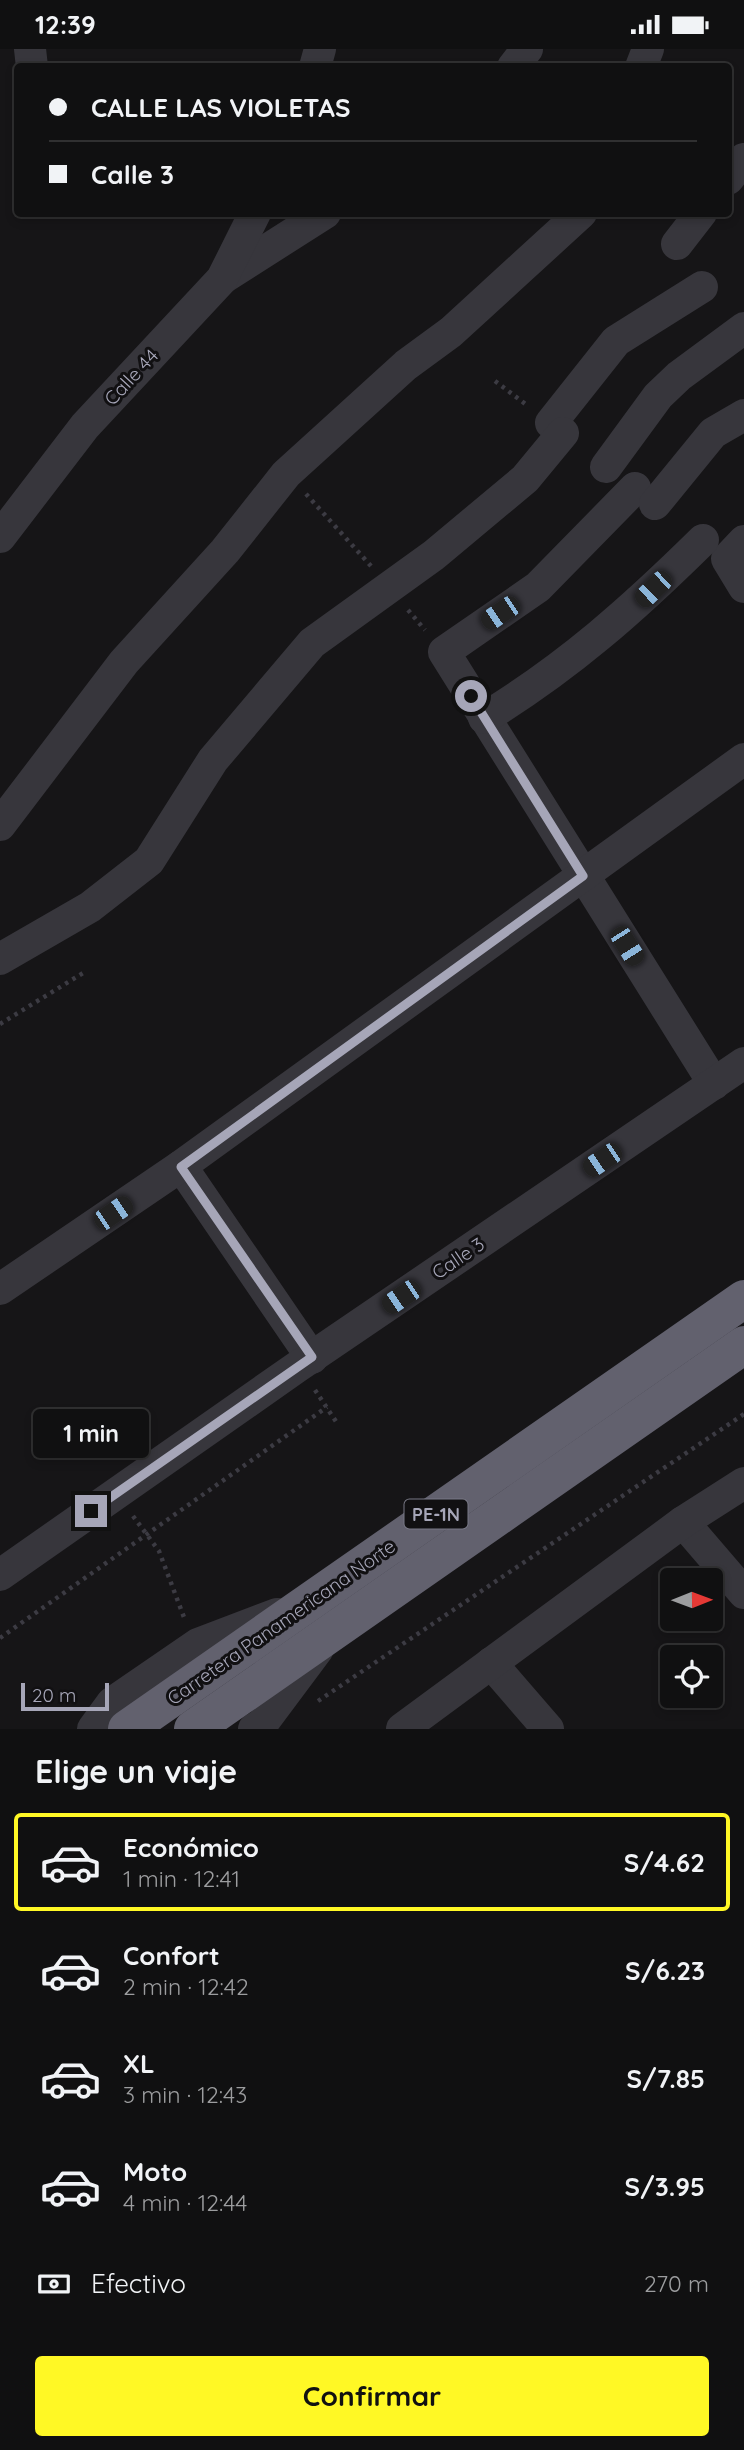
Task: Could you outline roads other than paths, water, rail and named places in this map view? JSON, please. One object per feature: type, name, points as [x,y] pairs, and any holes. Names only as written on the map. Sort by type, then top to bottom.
[{"type":"highway","name":"Carretera Panamericana Norte","points":[[127,1729],[744,1299]]},
{"type":"highway","name":"Carretera Panamericana Norte","points":[[192,1729],[744,1345]]},
{"type":"street","points":[[516,63],[527,49]]},
{"type":"street","points":[[732,174],[744,159]]},
{"type":"street","name":"Calle 44","points":[[0,537],[85,426],[222,279],[253,217]]},
{"type":"street","points":[[222,279],[319,217]]},
{"type":"street","points":[[0,825],[124,662],[225,551],[286,474],[406,365],[451,332],[577,217]]},
{"type":"street","points":[[677,244],[698,217]]},
{"type":"street","points":[[0,959],[90,907],[149,861],[213,760],[312,643],[390,589],[525,479],[616,341],[702,287]]},
{"type":"street","points":[[606,467],[658,396],[744,328]]},
{"type":"street","points":[[714,1084],[444,652],[538,587],[645,496],[713,433],[744,415]]},
{"type":"street","points":[[484,718],[542,683],[637,605],[703,540]]},
{"type":"street","points":[[744,541],[727,559],[744,587]]},
{"type":"street","points":[[0,1289],[181,1167],[744,759]]},
{"type":"street","name":"Calle 3","points":[[0,1575],[304,1362],[744,1063]]},
{"type":"street","points":[[181,1167],[304,1362]]},
{"type":"street","points":[[402,1729],[682,1522],[744,1483]]},
{"type":"street","points":[[682,1522],[744,1593]]},
{"type":"street","points":[[93,1729],[112,1703],[198,1644],[311,1601]]},
{"type":"street","points":[[254,1729],[262,1724],[330,1634]]},
{"type":"street","points":[[491,1663],[548,1729]]}]
